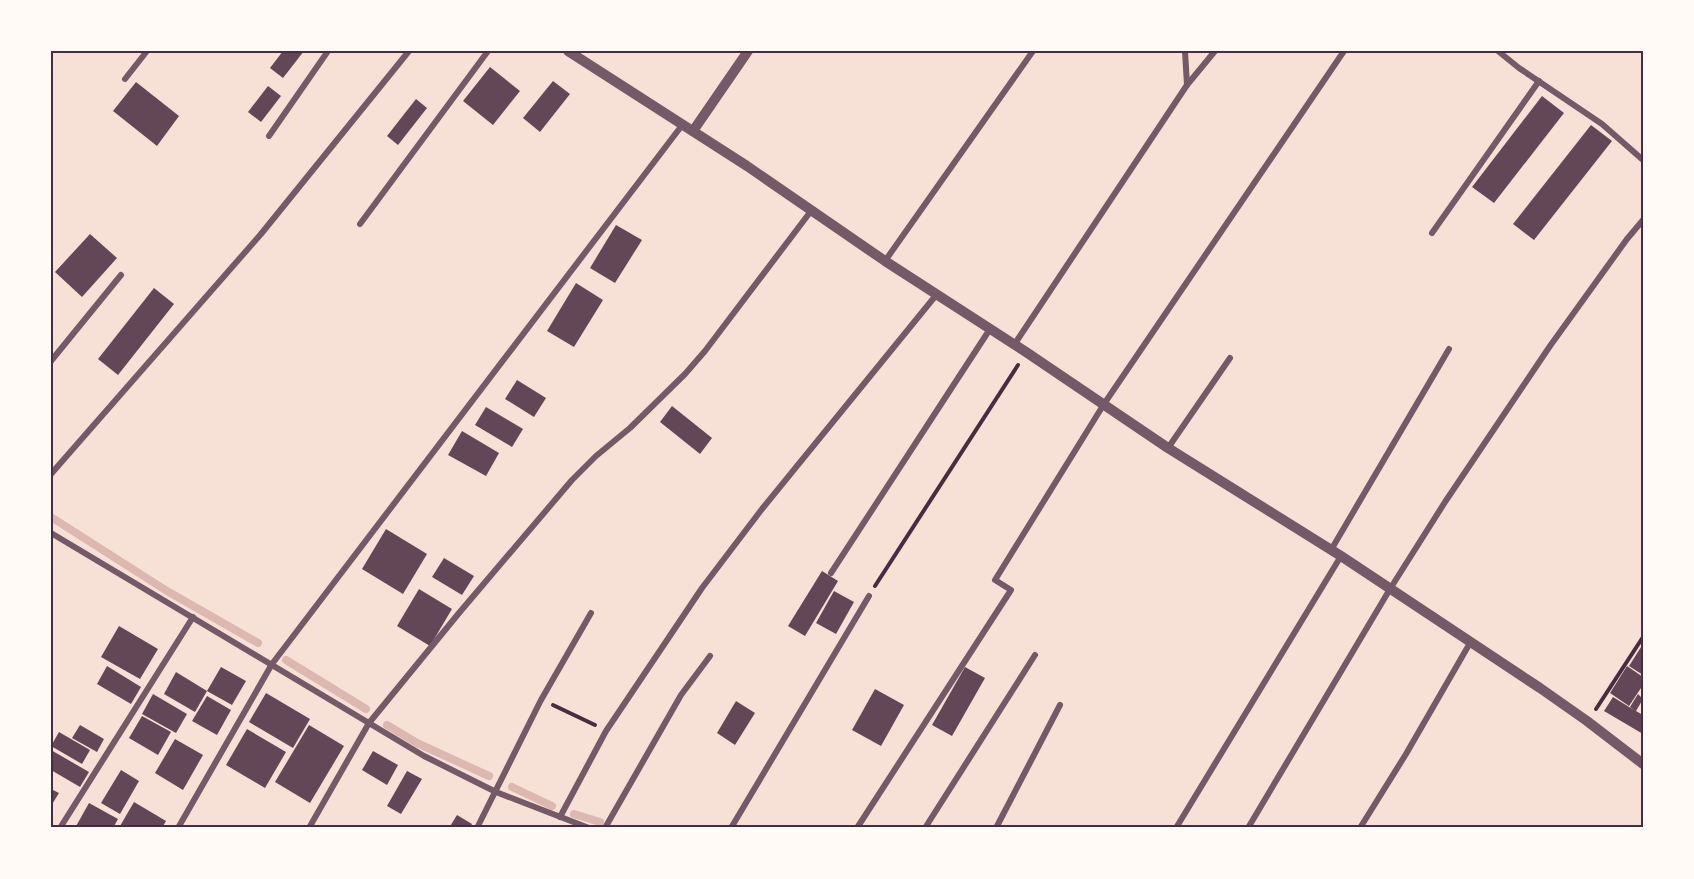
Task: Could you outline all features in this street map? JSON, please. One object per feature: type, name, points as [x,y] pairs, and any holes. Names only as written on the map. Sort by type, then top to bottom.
[{"type":"street","points":[[125,80],[147,51]]},
{"type":"street","points":[[269,136],[328,51]]},
{"type":"street","points":[[51,474],[261,234],[409,51]]},
{"type":"street","points":[[360,224],[488,51]]},
{"type":"street","points":[[568,51],[683,124],[1168,448],[1336,553],[1587,721],[1643,764]]},
{"type":"street","points":[[693,131],[748,51]]},
{"type":"street","points":[[885,261],[1033,51]]},
{"type":"street","points":[[1185,51],[1187,85]]},
{"type":"street","points":[[1014,345],[1187,85],[1215,51]]},
{"type":"street","points":[[857,828],[1011,590],[995,580],[1104,404],[1344,51]]},
{"type":"street","points":[[1498,51],[1602,124],[1643,160]]},
{"type":"street","points":[[1432,233],[1539,81]]},
{"type":"street","points":[[178,828],[272,664],[683,124]]},
{"type":"street","points":[[309,828],[369,723],[572,480],[685,374],[727,323],[811,211]]},
{"type":"street","points":[[1248,828],[1390,589],[1451,492],[1550,346],[1643,220]]},
{"type":"street","points":[[51,361],[121,275]]},
{"type":"street","points":[[560,817],[606,730],[702,588],[762,509],[937,294]]},
{"type":"street","points":[[831,573],[990,328]]},
{"type":"street","points":[[1176,828],[1336,553],[1449,349]]},
{"type":"street","points":[[1168,448],[1230,358]]},
{"type":"street","points":[[51,533],[424,756],[496,792],[589,828]]},
{"type":"street","points":[[731,828],[869,596]]},
{"type":"street","points":[[477,828],[541,700],[591,613]]},
{"type":"street","points":[[60,828],[194,617]]},
{"type":"street","points":[[1360,828],[1470,643]]},
{"type":"street","points":[[925,828],[1035,655]]},
{"type":"street","points":[[605,828],[681,695],[710,656]]},
{"type":"street","points":[[996,828],[1060,705]]},
{"type":"path","points":[[869,596],[1026,352]]},
{"type":"path","points":[[1596,708],[1643,637]]},
{"type":"path","points":[[541,700],[606,730]]},
{"type":"building","points":[[283,51],[304,51],[283,78],[270,68]]},
{"type":"building","points":[[490,67],[520,91],[493,125],[463,101]]},
{"type":"building","points":[[553,81],[570,94],[540,132],[523,118]]},
{"type":"building","points":[[136,82],[179,116],[157,146],[113,111]]},
{"type":"building","points":[[268,86],[281,96],[261,122],[248,112]]},
{"type":"building","points":[[1542,96],[1564,113],[1494,203],[1472,187]]},
{"type":"building","points":[[416,99],[427,108],[398,145],[387,136]]},
{"type":"building","points":[[1591,125],[1612,141],[1534,240],[1513,224]]},
{"type":"building","points":[[616,225],[642,240],[615,283],[590,268]]},
{"type":"building","points":[[90,234],[117,258],[82,297],[55,272]]},
{"type":"building","points":[[576,283],[603,300],[574,347],[547,331]]},
{"type":"building","points":[[154,288],[174,304],[118,375],[98,359]]},
{"type":"building","points":[[517,380],[546,398],[534,417],[505,399]]},
{"type":"building","points":[[672,406],[712,438],[700,454],[660,422]]},
{"type":"building","points":[[486,407],[523,429],[512,447],[475,425]]},
{"type":"building","points":[[462,431],[499,453],[486,476],[448,455]]},
{"type":"building","points":[[386,529],[427,554],[403,594],[362,569]]},
{"type":"building","points":[[444,558],[474,576],[462,595],[432,577]]},
{"type":"building","points":[[822,571],[838,581],[805,636],[788,626]]},
{"type":"building","points":[[419,589],[452,609],[430,646],[397,626]]},
{"type":"building","points":[[834,591],[854,602],[836,634],[816,623]]},
{"type":"building","points":[[119,626],[158,649],[140,679],[101,657]]},
{"type":"building","points":[[1643,644],[1643,675],[1629,666]]},
{"type":"building","points":[[107,666],[141,687],[131,704],[97,684]]},
{"type":"building","points":[[1627,666],[1643,677],[1643,685],[1629,706],[1610,693]]},
{"type":"building","points":[[221,667],[246,681],[232,705],[207,691]]},
{"type":"building","points":[[965,667],[985,678],[952,736],[932,725]]},
{"type":"building","points":[[176,672],[207,691],[195,712],[164,694]]},
{"type":"building","points":[[875,689],[904,705],[881,746],[852,730]]},
{"type":"building","points":[[266,693],[310,719],[293,748],[249,722]]},
{"type":"building","points":[[153,694],[187,714],[176,733],[142,714]]},
{"type":"building","points":[[1638,694],[1643,699],[1636,711],[1643,715],[1643,734],[1604,711],[1613,697],[1634,710],[1630,707]]},
{"type":"building","points":[[207,696],[231,710],[217,735],[192,721]]},
{"type":"building","points":[[736,701],[755,713],[735,745],[717,733]]},
{"type":"building","points":[[142,716],[171,732],[158,755],[129,738]]},
{"type":"building","points":[[80,725],[104,739],[97,752],[72,738]]},
{"type":"building","points":[[309,725],[344,746],[310,803],[275,782]]},
{"type":"building","points":[[247,729],[286,752],[265,788],[226,765]]},
{"type":"building","points":[[59,732],[90,750],[82,764],[51,746]]},
{"type":"building","points":[[175,739],[203,755],[183,790],[155,773]]},
{"type":"building","points":[[51,750],[89,772],[80,787],[51,770]]},
{"type":"building","points":[[373,751],[398,765],[387,785],[362,770]]},
{"type":"building","points":[[121,770],[139,781],[120,814],[101,803]]},
{"type":"building","points":[[407,771],[422,779],[401,814],[387,806]]},
{"type":"building","points":[[51,789],[59,793],[51,806]]},
{"type":"building","points":[[134,802],[166,821],[162,828],[124,828],[120,826]]},
{"type":"building","points":[[89,803],[118,819],[113,828],[75,828]]},
{"type":"building","points":[[457,815],[472,824],[470,828],[449,828]]},
{"type":"waterway","points":[[51,517],[167,591],[258,643]]},
{"type":"waterway","points":[[286,660],[366,709]]},
{"type":"waterway","points":[[387,725],[417,743],[489,776]]},
{"type":"waterway","points":[[512,787],[552,806]]},
{"type":"waterway","points":[[574,814],[600,822]]}]
